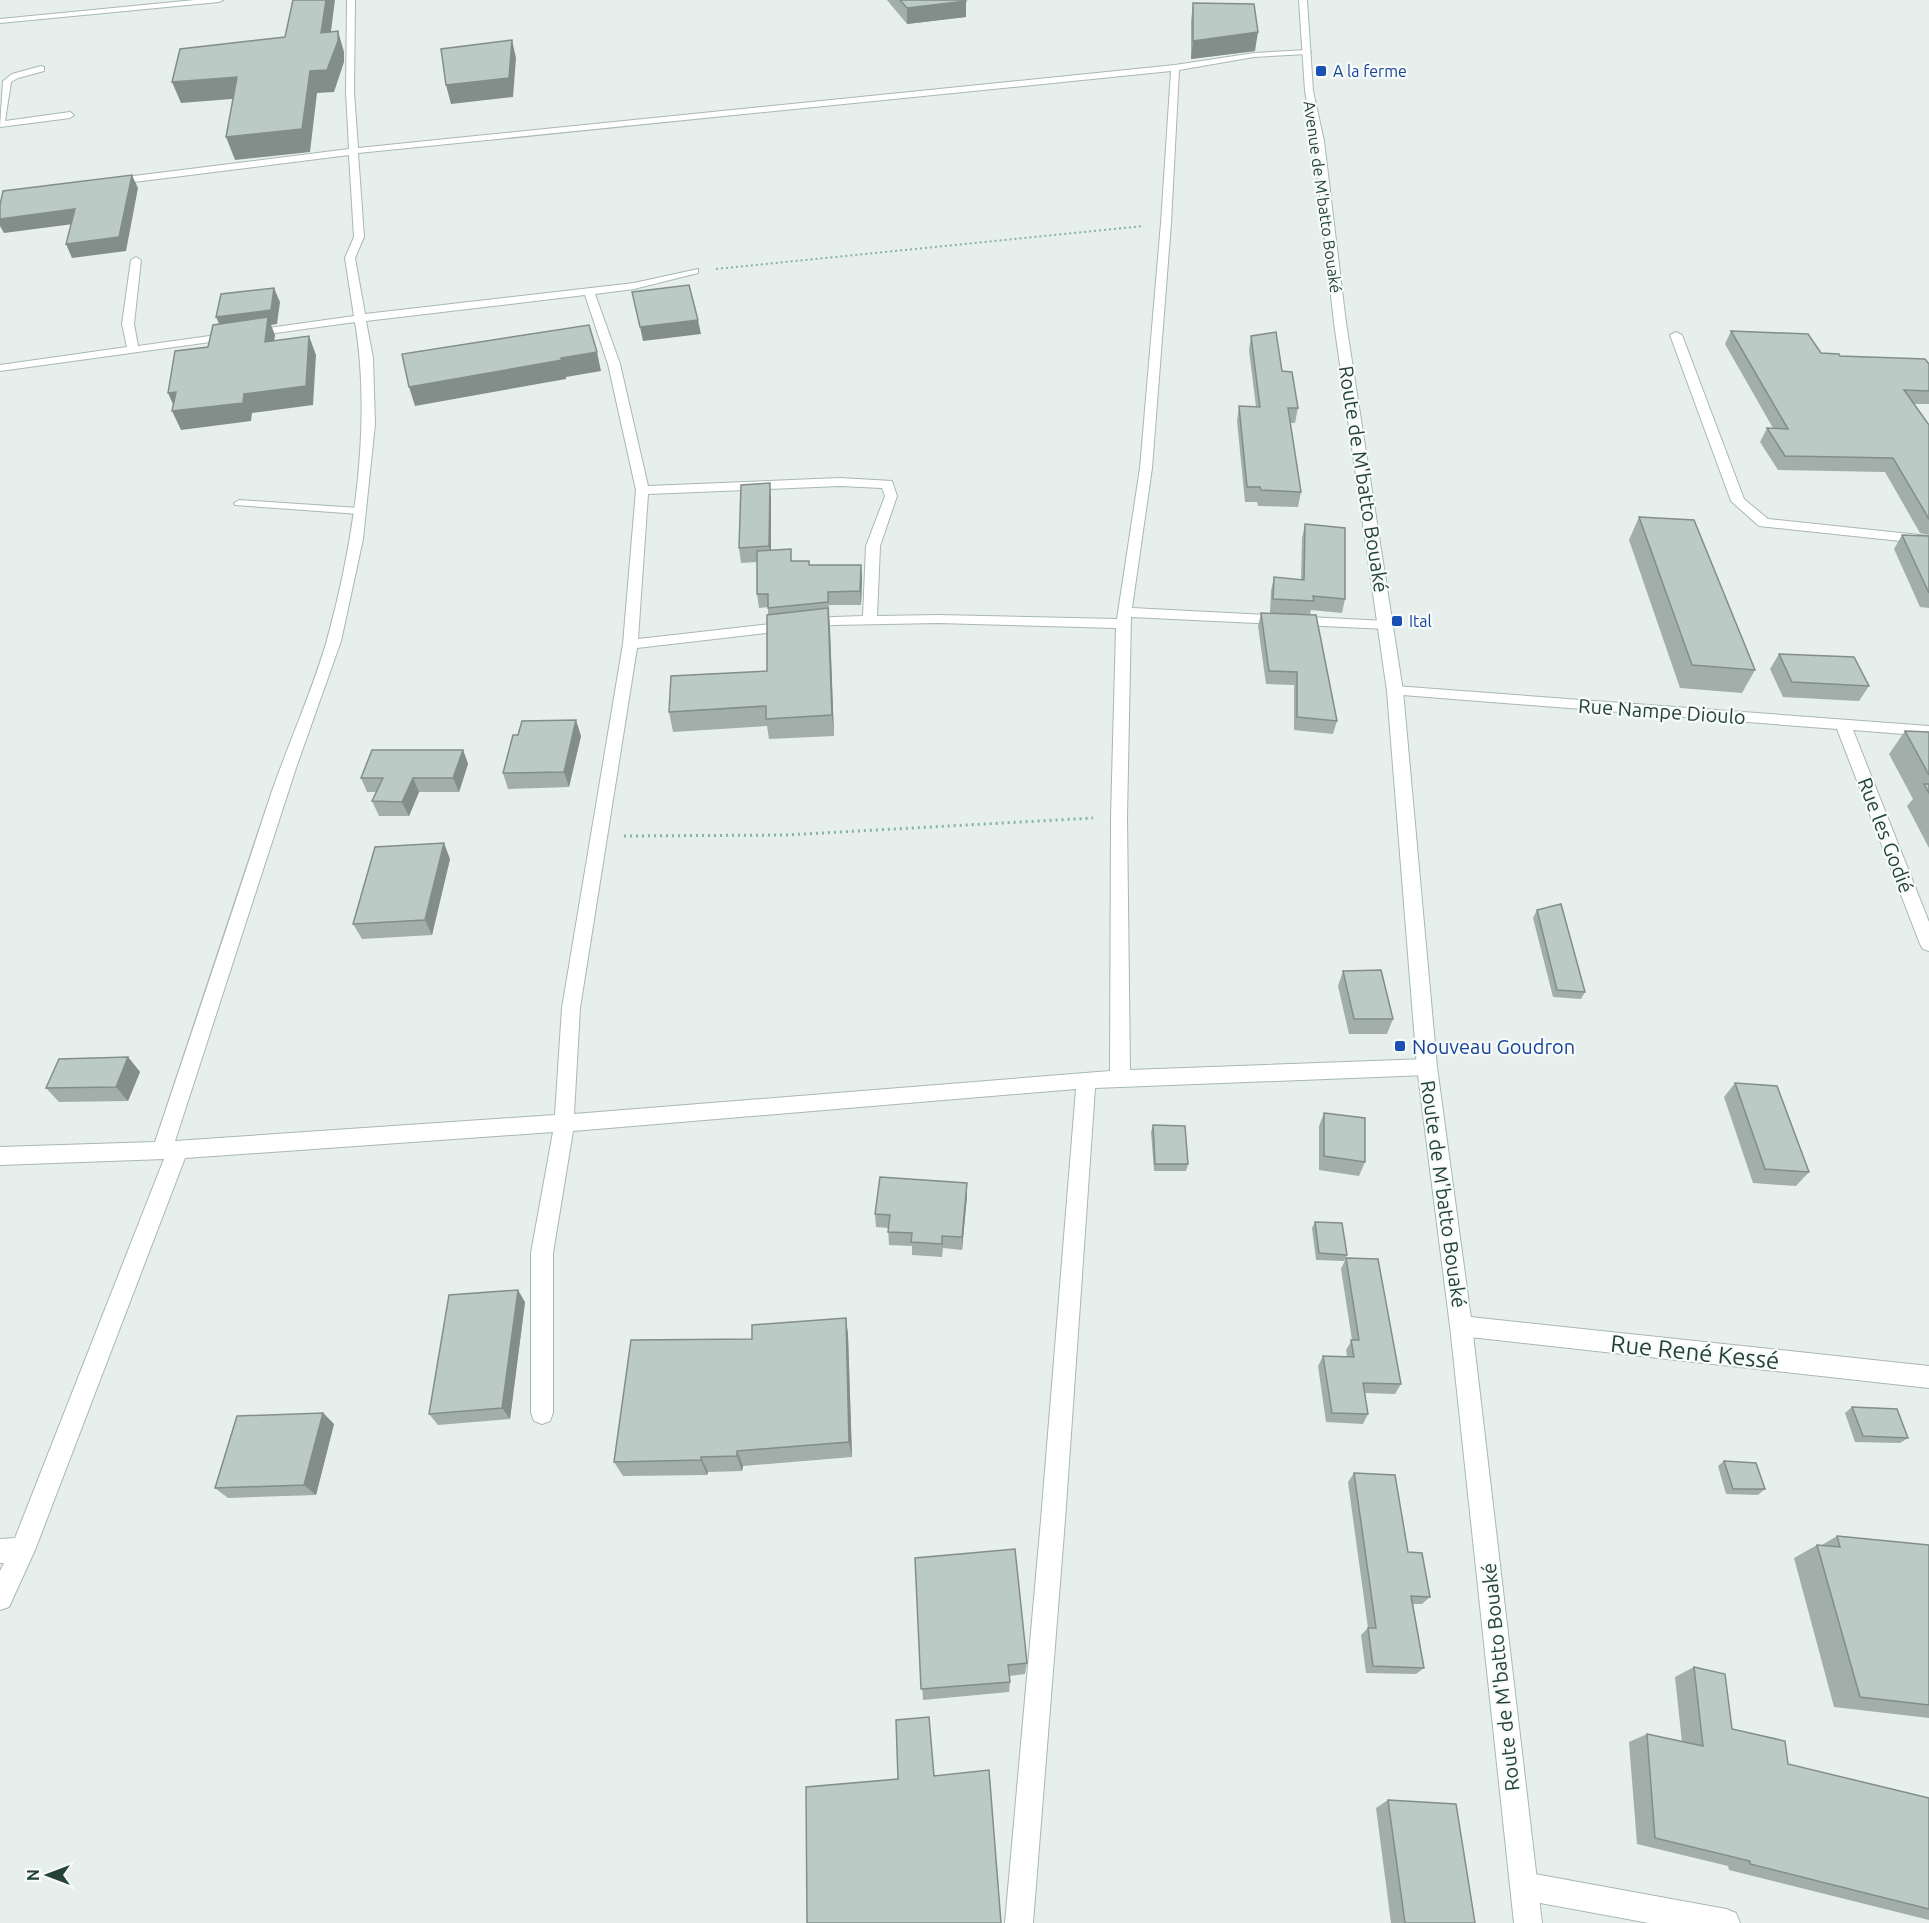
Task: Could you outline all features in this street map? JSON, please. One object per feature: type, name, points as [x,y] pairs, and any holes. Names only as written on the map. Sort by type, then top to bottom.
[{"type":"street","points":[[0,21],[219,0]]},
{"type":"street","points":[[0,1598],[12,1550],[170,1151],[288,768],[334,641],[356,539],[369,423],[367,358],[350,258],[359,237],[350,92],[351,0]]},
{"type":"street","name":"Avenue de M'batto Bouaké","points":[[1303,0],[1309,91],[1319,141],[1340,323]]},
{"type":"street","points":[[104,183],[355,151],[1175,68],[1254,55],[1307,52]]},
{"type":"street","points":[[1119,1078],[1119,817],[1124,618],[1146,468],[1166,224],[1175,68]]},
{"type":"street","points":[[41,69],[15,76],[8,81],[0,124],[70,115]]},
{"type":"street","points":[[133,351],[128,324],[136,260]]},
{"type":"street","points":[[0,368],[362,318],[634,286],[694,271]]},
{"type":"street","points":[[542,1413],[542,1253],[564,1123],[571,1008],[630,644],[642,490],[614,364],[590,291]]},
{"type":"street","name":"Route de M'batto Bouaké","points":[[1340,323],[1395,691],[1427,1067],[1461,1326],[1528,1923]]},
{"type":"street","points":[[1676,335],[1738,501],[1764,523],[1929,540]]},
{"type":"street","points":[[642,490],[840,482],[886,483],[891,496],[873,546],[870,620]]},
{"type":"street","points":[[630,644],[834,621],[870,620],[1124,618],[1386,625]]},
{"type":"street","name":"Rue Nampe Dioulo","points":[[1395,691],[1929,732]]},
{"type":"street","name":"Rue les Godié","points":[[1843,725],[1929,944]]},
{"type":"street","points":[[0,1156],[170,1151],[564,1123],[1086,1080],[1427,1067]]},
{"type":"street","points":[[1019,1923],[1053,1520],[1086,1080]]},
{"type":"street","name":"Rue René Kessé","points":[[1461,1326],[1929,1377]]},
{"type":"street","points":[[1524,1886],[1726,1923]]},
{"type":"lane","points":[[239,503],[359,511]]},
{"type":"path","points":[[694,271],[1166,224]]},
{"type":"path","points":[[599,836],[786,835],[1119,817]]},
{"type":"building","points":[[293,0],[326,0],[321,33],[338,31],[338,41],[327,70],[310,71],[302,129],[226,137],[237,77],[172,82],[180,49],[285,37]]},
{"type":"building","points":[[900,0],[965,0],[966,1],[907,8]]},
{"type":"building","points":[[1193,3],[1254,4],[1258,32],[1193,41]]},
{"type":"building","points":[[512,40],[509,78],[446,85],[441,49]]},
{"type":"building","points":[[132,175],[119,237],[66,244],[75,209],[0,219],[3,191]]},
{"type":"building","points":[[689,285],[698,320],[640,327],[632,292]]},
{"type":"building","points":[[274,288],[271,310],[216,317],[221,294]]},
{"type":"building","points":[[268,317],[265,342],[309,336],[306,386],[244,394],[243,403],[172,411],[176,392],[168,393],[175,351],[208,347],[213,325]]},
{"type":"building","points":[[589,325],[597,352],[409,387],[402,354]]},
{"type":"building","points":[[1731,331],[1808,334],[1821,353],[1839,354],[1840,356],[1925,359],[1929,364],[1929,391],[1904,390],[1929,425],[1929,519],[1893,458],[1785,456],[1767,428],[1788,429]]},
{"type":"building","points":[[1276,332],[1282,371],[1292,372],[1298,408],[1288,408],[1301,492],[1247,487],[1239,406],[1260,407],[1251,336]]},
{"type":"building","points":[[770,483],[769,546],[739,548],[741,485]]},
{"type":"building","points":[[1639,517],[1694,520],[1755,670],[1692,665]]},
{"type":"building","points":[[1305,524],[1345,528],[1345,599],[1313,596],[1314,601],[1273,599],[1274,577],[1304,580]]},
{"type":"building","points":[[1902,535],[1929,536],[1929,593]]},
{"type":"building","points":[[791,549],[791,561],[809,561],[809,565],[861,565],[860,591],[828,592],[828,602],[768,608],[768,594],[757,594],[757,551]]},
{"type":"building","points":[[828,608],[832,715],[766,719],[766,706],[669,712],[671,676],[767,671],[767,615]]},
{"type":"building","points":[[1261,613],[1316,615],[1337,721],[1297,717],[1297,672],[1269,671]]},
{"type":"building","points":[[1779,654],[1854,657],[1869,686],[1792,682]]},
{"type":"building","points":[[576,720],[564,772],[503,773],[513,735],[518,735],[522,721]]},
{"type":"building","points":[[1905,731],[1929,732],[1929,775]]},
{"type":"building","points":[[372,750],[463,750],[453,778],[413,778],[402,802],[372,801],[383,778],[361,778]]},
{"type":"building","points":[[444,843],[425,920],[353,924],[375,847]]},
{"type":"building","points":[[1561,904],[1585,992],[1557,990],[1537,910]]},
{"type":"building","points":[[1381,970],[1393,1019],[1354,1019],[1343,971]]},
{"type":"building","points":[[128,1057],[116,1087],[46,1088],[59,1059]]},
{"type":"building","points":[[1735,1083],[1777,1086],[1809,1172],[1765,1169]]},
{"type":"building","points":[[1324,1113],[1365,1118],[1365,1162],[1324,1156]]},
{"type":"building","points":[[1153,1125],[1185,1126],[1188,1164],[1155,1164]]},
{"type":"building","points":[[880,1177],[967,1183],[962,1237],[942,1236],[942,1244],[911,1242],[912,1233],[888,1232],[890,1215],[875,1214]]},
{"type":"building","points":[[1315,1222],[1342,1223],[1347,1255],[1319,1253]]},
{"type":"building","points":[[1346,1258],[1378,1259],[1401,1384],[1363,1383],[1368,1414],[1332,1413],[1323,1356],[1354,1357],[1351,1340],[1359,1340]]},
{"type":"building","points":[[518,1290],[502,1408],[429,1414],[449,1295]]},
{"type":"building","points":[[846,1318],[849,1442],[737,1451],[737,1456],[701,1457],[701,1460],[614,1462],[631,1340],[752,1339],[752,1325]]},
{"type":"building","points":[[1852,1407],[1897,1409],[1908,1438],[1863,1436]]},
{"type":"building","points":[[323,1413],[304,1485],[215,1488],[237,1416]]},
{"type":"building","points":[[1724,1461],[1756,1463],[1765,1489],[1733,1489]]},
{"type":"building","points":[[1354,1473],[1395,1475],[1408,1552],[1422,1553],[1430,1597],[1411,1596],[1424,1668],[1373,1666],[1368,1628],[1376,1628]]},
{"type":"building","points":[[1837,1536],[1929,1545],[1929,1705],[1860,1697],[1817,1545],[1840,1547]]},
{"type":"building","points":[[1015,1549],[1027,1663],[1008,1665],[1010,1682],[921,1689],[915,1558]]},
{"type":"building","points":[[1694,1667],[1725,1674],[1732,1729],[1785,1741],[1788,1764],[1929,1798],[1929,1909],[1655,1838],[1647,1734],[1703,1746]]},
{"type":"building","points":[[929,1717],[934,1776],[989,1770],[1001,1923],[807,1923],[806,1787],[898,1779],[896,1720]]},
{"type":"building","points":[[1388,1800],[1456,1804],[1475,1923],[1405,1923]]},
{"type":"place","name":"A la ferme","points":[[1321,71]]},
{"type":"place","name":"Ital","points":[[1397,621]]},
{"type":"place","name":"Nouveau Goudron","points":[[1400,1046]]}]
